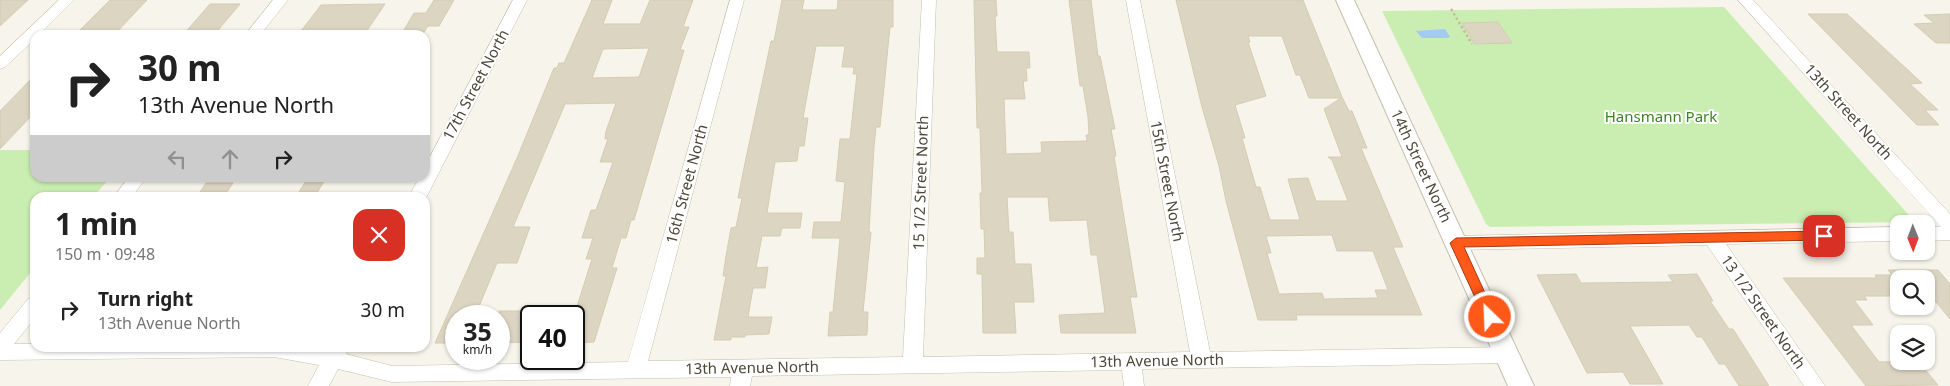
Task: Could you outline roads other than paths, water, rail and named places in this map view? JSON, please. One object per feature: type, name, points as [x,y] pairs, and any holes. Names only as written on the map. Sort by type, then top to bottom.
[{"type":"street","points":[[36,30],[67,0]]},
{"type":"street","points":[[256,30],[280,0]]},
{"type":"street","name":"17th Street North","points":[[430,173],[520,0]]},
{"type":"street","name":"16th Street North","points":[[636,369],[737,0]]},
{"type":"street","name":"15 1/2 Street North","points":[[913,365],[929,0]]},
{"type":"street","name":"15th Street North","points":[[1133,0],[1202,361]]},
{"type":"street","name":"14th Street North","points":[[1345,0],[1522,386]]},
{"type":"street","name":"13th Street North","points":[[1745,0],[1950,225]]},
{"type":"street","points":[[0,64],[30,35]]},
{"type":"street","points":[[126,192],[134,182]]},
{"type":"street","points":[[1456,243],[1890,234]]},
{"type":"street","points":[[1935,234],[1950,234]]},
{"type":"street","name":"13 1/2 Street North","points":[[1712,238],[1815,386]]},
{"type":"street","points":[[0,347],[30,310]]},
{"type":"street","name":"13th Avenue North","points":[[0,352],[30,352]]},
{"type":"street","name":"13th Avenue North","points":[[320,352],[335,353],[392,374],[636,369],[742,377],[913,365],[1507,356]]},
{"type":"street","points":[[318,386],[335,353]]},
{"type":"street","points":[[1131,362],[1134,386]]},
{"type":"water","points":[[1445,29],[1450,37],[1448,38],[1422,38],[1416,31]]},
{"type":"park label","name":"Hansmann Park","points":[[1661,117]]}]
